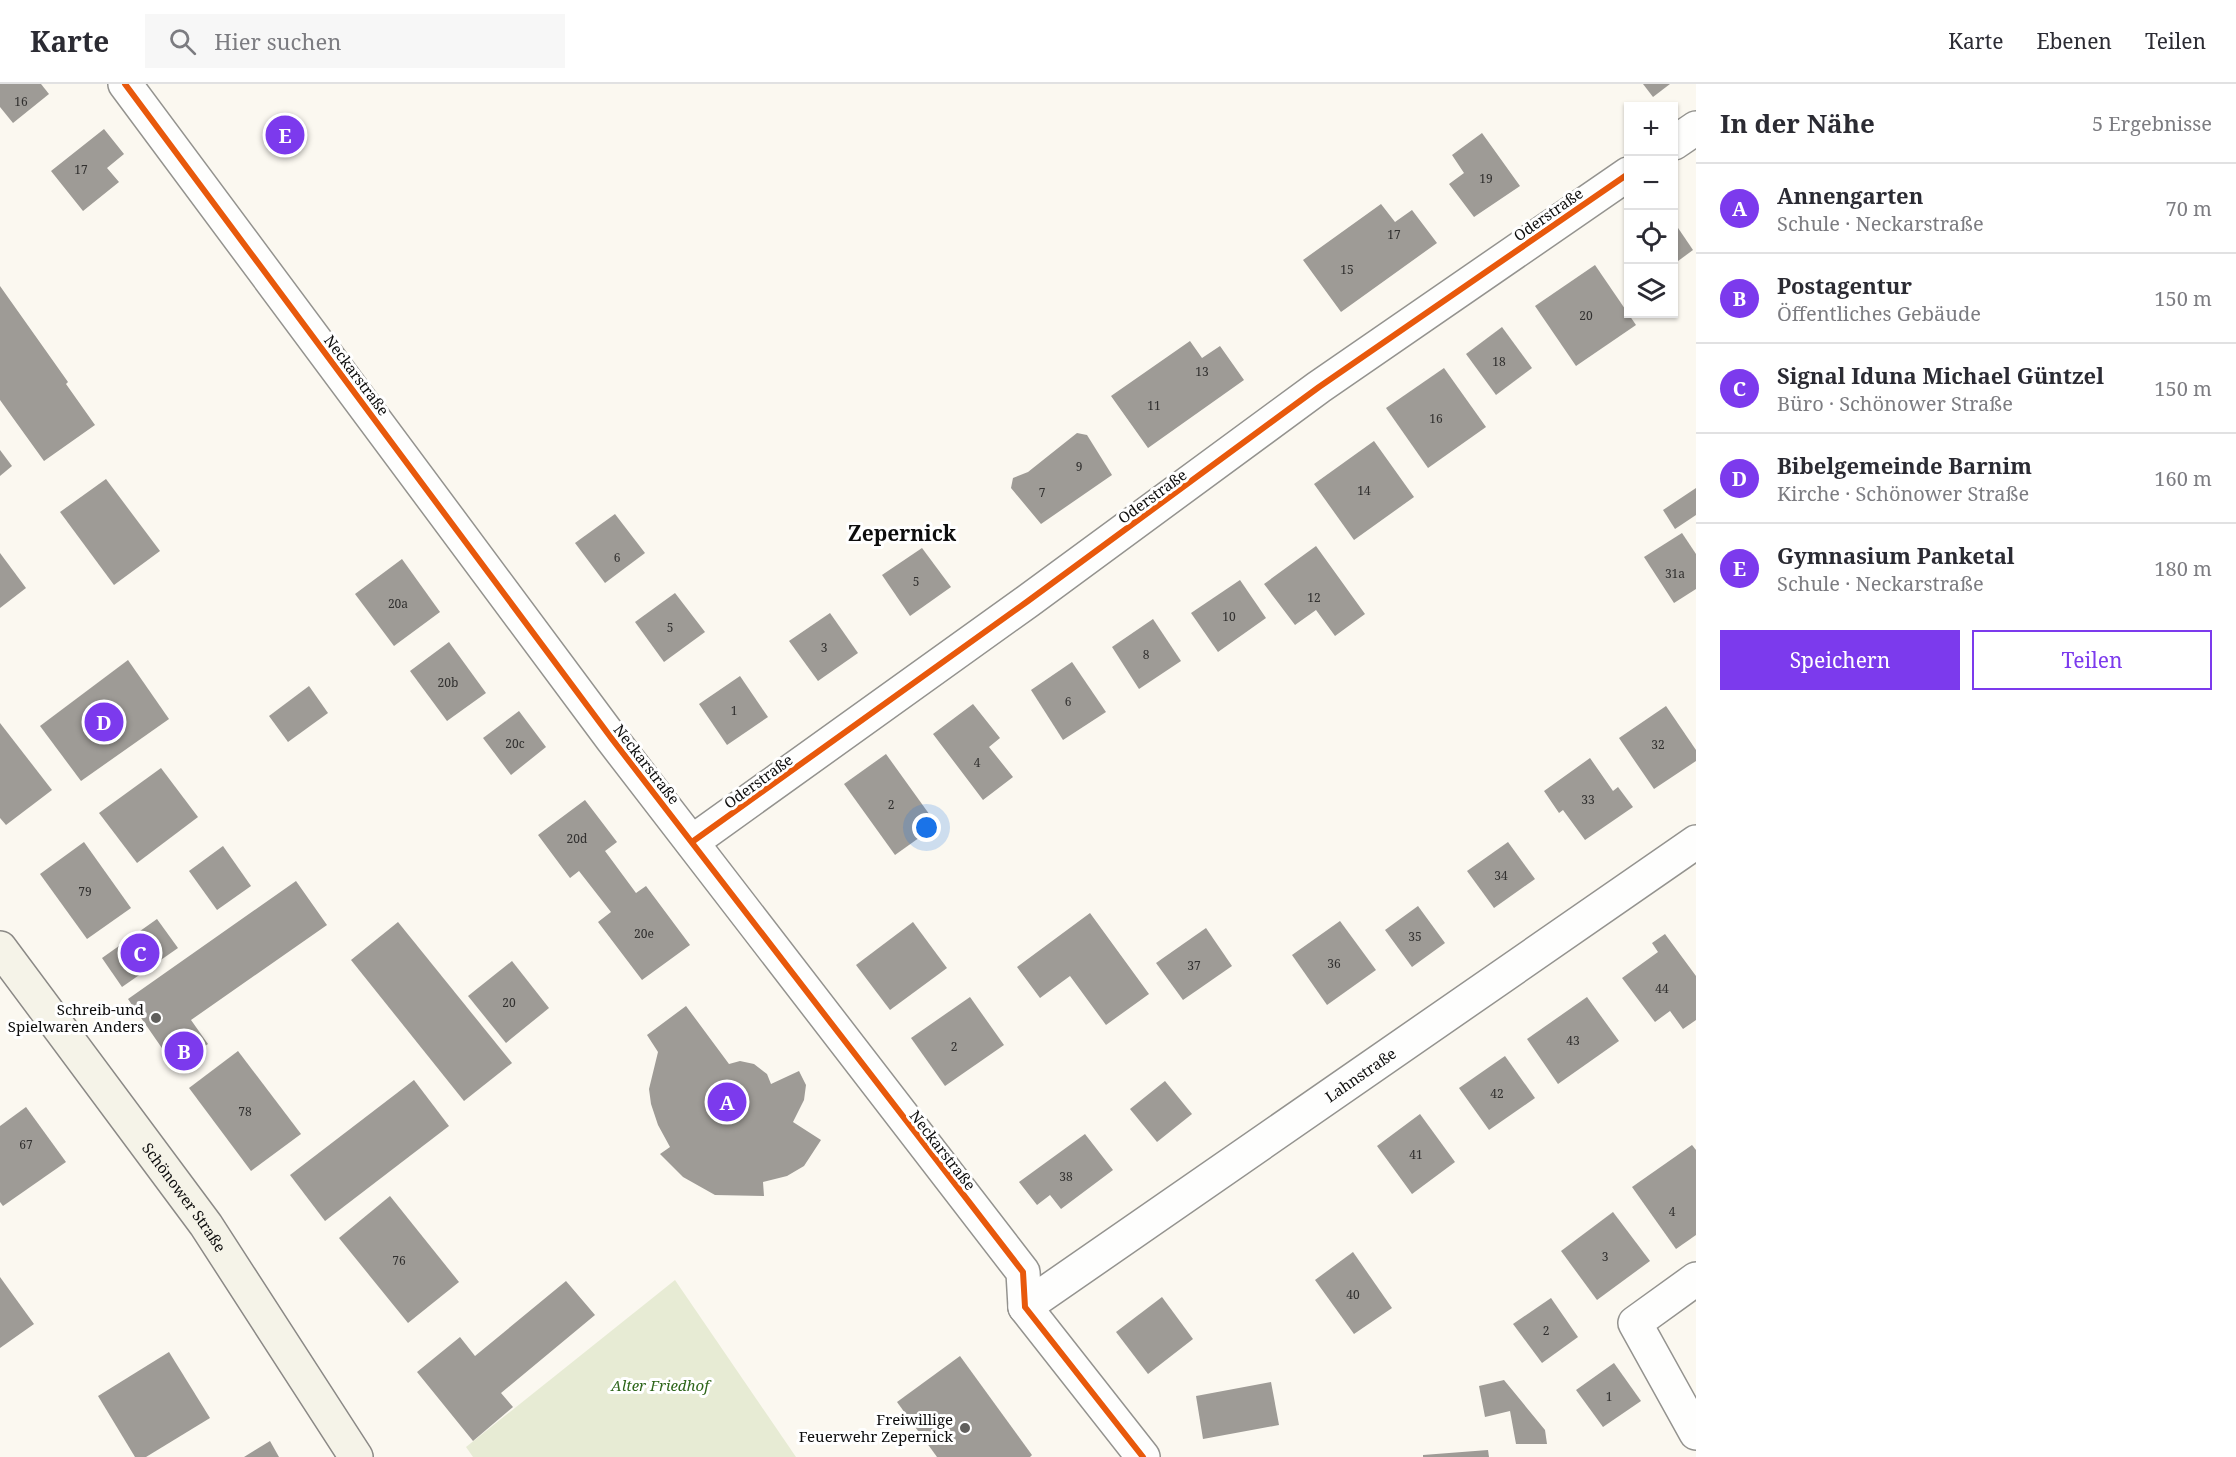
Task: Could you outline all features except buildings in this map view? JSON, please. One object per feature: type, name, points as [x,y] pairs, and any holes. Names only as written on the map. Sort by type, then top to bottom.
[{"type":"street","name":"Neckarstraße","points":[[125,84],[612,739],[1023,1272],[1025,1307]]},
{"type":"street","points":[[1678,141],[1696,128]]},
{"type":"street","name":"Oderstraße","points":[[692,842],[1038,594],[1319,387],[1624,177]]},
{"type":"street","name":"Lahnstraße","points":[[1025,1307],[1696,842]]},
{"type":"street","name":"Schönower Straße","points":[[0,948],[206,1225],[356,1457]]},
{"type":"street","points":[[1696,1279],[1635,1323],[1696,1433]]},
{"type":"street","points":[[1025,1307],[1143,1457]]},
{"type":"green space","name":"Alter Friedhof","points":[[675,1280],[796,1457],[473,1457],[466,1447]]},
{"type":"cycle path","points":[[125,84],[612,739],[1023,1272],[1025,1307],[1143,1457]]},
{"type":"cycle path","points":[[692,842],[1028,601],[1319,387],[1624,177]]},
{"type":"place","name":"Gymnasium Panketal","points":[[285,135]]},
{"type":"place","name":"Bibelgemeinde Barnim","points":[[104,722]]},
{"type":"place","name":"Signal Iduna Michael Güntzel","points":[[140,953]]},
{"type":"place","name":"Schreib-und Spielwaren Anders","points":[[156,1018]]},
{"type":"place","name":"Postagentur","points":[[184,1051]]},
{"type":"place","name":"Annengarten","points":[[727,1102]]},
{"type":"place","name":"Freiwillige Feuerwehr Zepernick","points":[[965,1428]]},
{"type":"district","name":"Zepernick","points":[[902,533]]}]
